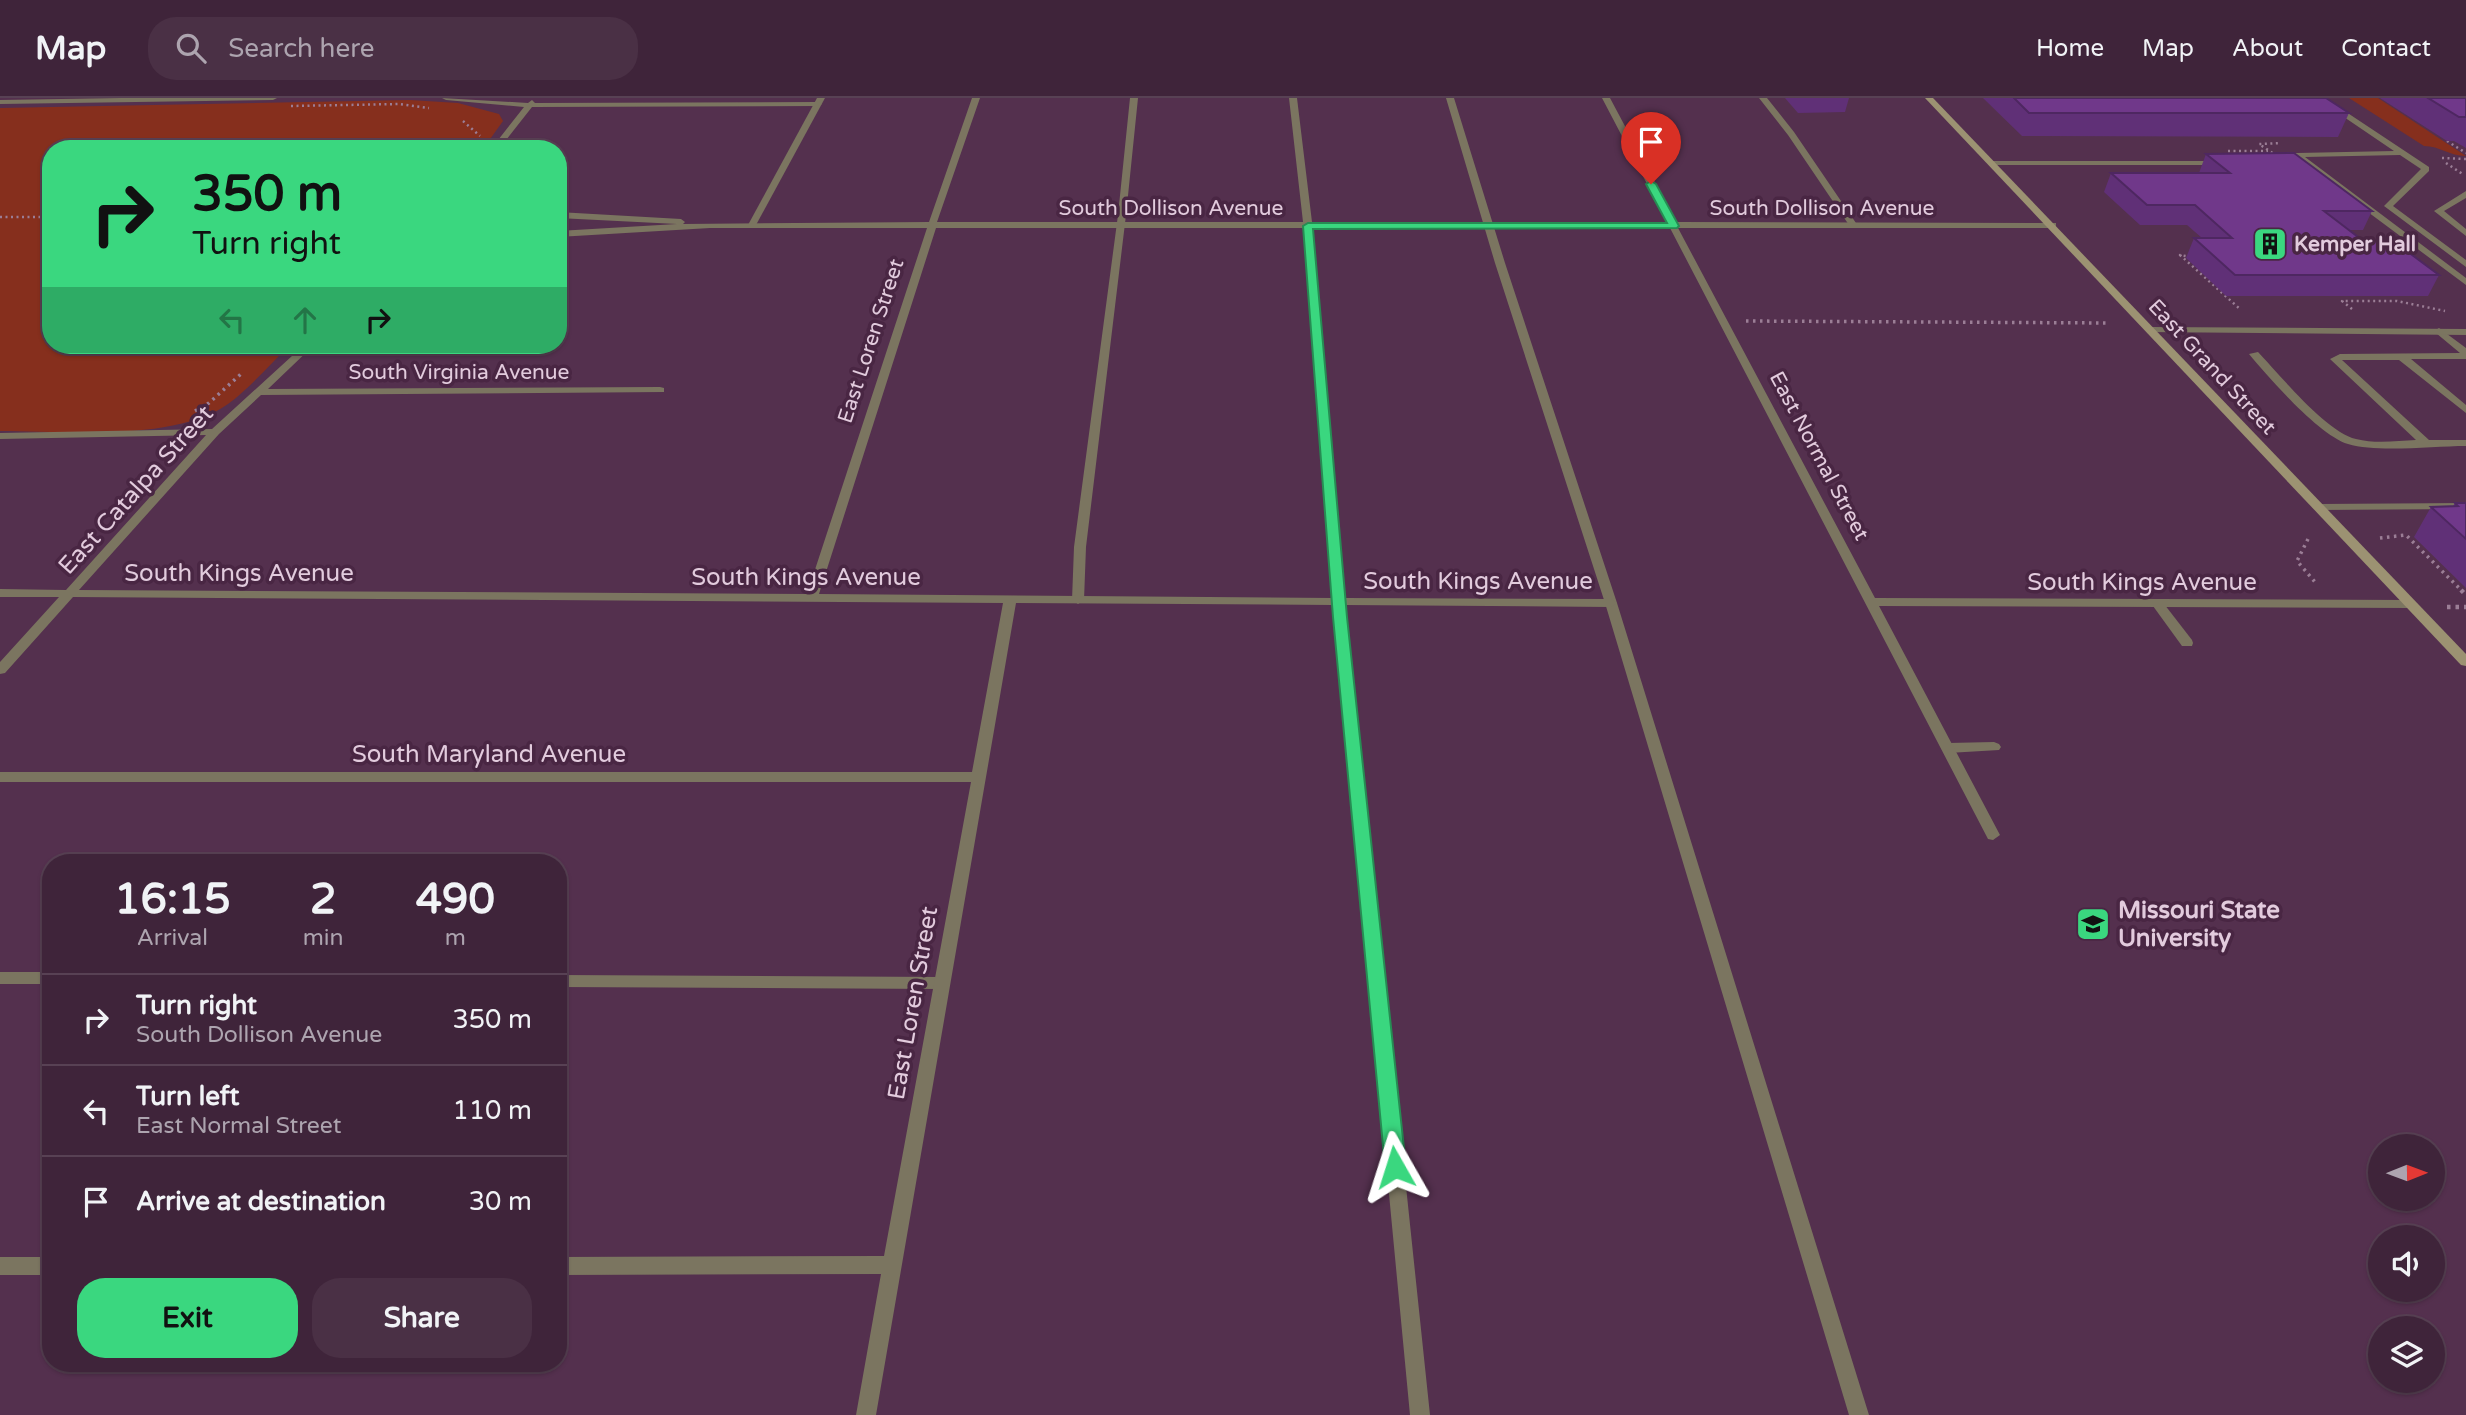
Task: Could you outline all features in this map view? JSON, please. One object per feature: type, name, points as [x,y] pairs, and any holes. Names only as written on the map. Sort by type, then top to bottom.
[{"type":"main road","name":"East Grand Street","points":[[1929,98],[2053,225],[2466,662]]},
{"type":"street","points":[[0,102],[272,98]]},
{"type":"street","points":[[446,98],[529,105],[819,101],[752,225]]},
{"type":"street","points":[[502,140],[536,98]]},
{"type":"street","name":"East Loren Street","points":[[812,598],[932,225],[976,98]]},
{"type":"street","points":[[1078,600],[1080,547],[1121,226],[1134,98]]},
{"type":"street","points":[[1293,98],[1308,226],[1339,601],[1420,1415]]},
{"type":"street","points":[[1450,98],[1611,603],[1859,1415]]},
{"type":"street","name":"East Normal Street","points":[[1606,98],[1993,835]]},
{"type":"street","points":[[1763,98],[1854,226]]},
{"type":"street","points":[[2320,98],[2426,169],[2388,206],[2466,264]]},
{"type":"street","points":[[2403,153],[2297,155],[2466,282]]},
{"type":"street","points":[[1992,163],[2214,163]]},
{"type":"street","points":[[2465,197],[2438,211],[2466,233]]},
{"type":"street","name":"South Dollison Avenue","points":[[567,215],[667,220],[710,225]]},
{"type":"street","name":"South Dollison Avenue","points":[[567,233],[710,225],[2053,225]]},
{"type":"street","points":[[2150,330],[2466,332]]},
{"type":"street","points":[[2439,331],[2466,355]]},
{"type":"street","name":"East Catalpa Street","points":[[0,670],[215,432],[299,354]]},
{"type":"street","points":[[2254,354],[2329,427],[2346,439],[2361,443],[2466,443]]},
{"type":"street","points":[[2426,443],[2334,359],[2466,355]]},
{"type":"street","points":[[2402,357],[2466,410]]},
{"type":"street","name":"South Virginia Avenue","points":[[258,393],[660,390]]},
{"type":"street","points":[[0,436],[215,432]]},
{"type":"street","points":[[2318,507],[2466,506]]},
{"type":"street","name":"South Kings Avenue","points":[[0,593],[1611,603]]},
{"type":"street","name":"East Loren Street","points":[[866,1415],[1010,600]]},
{"type":"street","name":"South Kings Avenue","points":[[1872,602],[2411,604]]},
{"type":"street","points":[[2157,603],[2187,643]]},
{"type":"street","points":[[1948,748],[1994,747]]},
{"type":"street","name":"South Maryland Avenue","points":[[0,777],[978,777]]},
{"type":"street","points":[[0,978],[42,978]]},
{"type":"street","points":[[567,981],[942,983]]},
{"type":"street","points":[[567,1266],[891,1265]]},
{"type":"street","points":[[0,1266],[42,1266]]},
{"type":"path","points":[[2447,141],[2466,153]]},
{"type":"path","points":[[2438,159],[2466,159]]},
{"type":"path","points":[[0,216],[42,217]]},
{"type":"path","points":[[2195,258],[2180,255],[2250,318]]},
{"type":"path","points":[[1724,321],[1942,320],[2109,323]]},
{"type":"path","points":[[188,414],[209,402],[244,372]]},
{"type":"path","points":[[2380,538],[2406,535],[2466,595]]},
{"type":"path","points":[[2308,539],[2297,561],[2318,585]]},
{"type":"path","points":[[2447,607],[2466,607]]},
{"type":"shaded area","points":[[2349,98],[2378,98],[2466,156],[2424,146]]},
{"type":"shaded area","points":[[410,100],[458,103],[499,114],[503,121],[489,140],[42,140],[42,354],[281,354],[228,404],[206,416],[179,424],[118,432],[0,431],[0,108]]},
{"type":"building","points":[[2014,98],[2326,98],[2349,113],[2029,113]]},
{"type":"building","points":[[2428,98],[2466,98],[2466,117],[2459,117]]},
{"type":"building","name":"Kemper Hall","points":[[2294,153],[2372,211],[2324,211],[2362,240],[2392,240],[2439,275],[2235,275],[2194,238],[2232,238],[2195,205],[2147,205],[2111,173],[2230,173],[2206,154]]},
{"type":"building","points":[[2455,503],[2466,503],[2466,539],[2431,507],[2458,506]]},
{"type":"place","name":"Kemper Hall","points":[[2270,244]]},
{"type":"place","name":"Missouri State University","points":[[2093,924]]},
{"type":"route","points":[[1395,1167],[1340,617],[1308,226],[1674,226],[1651,184]]}]
